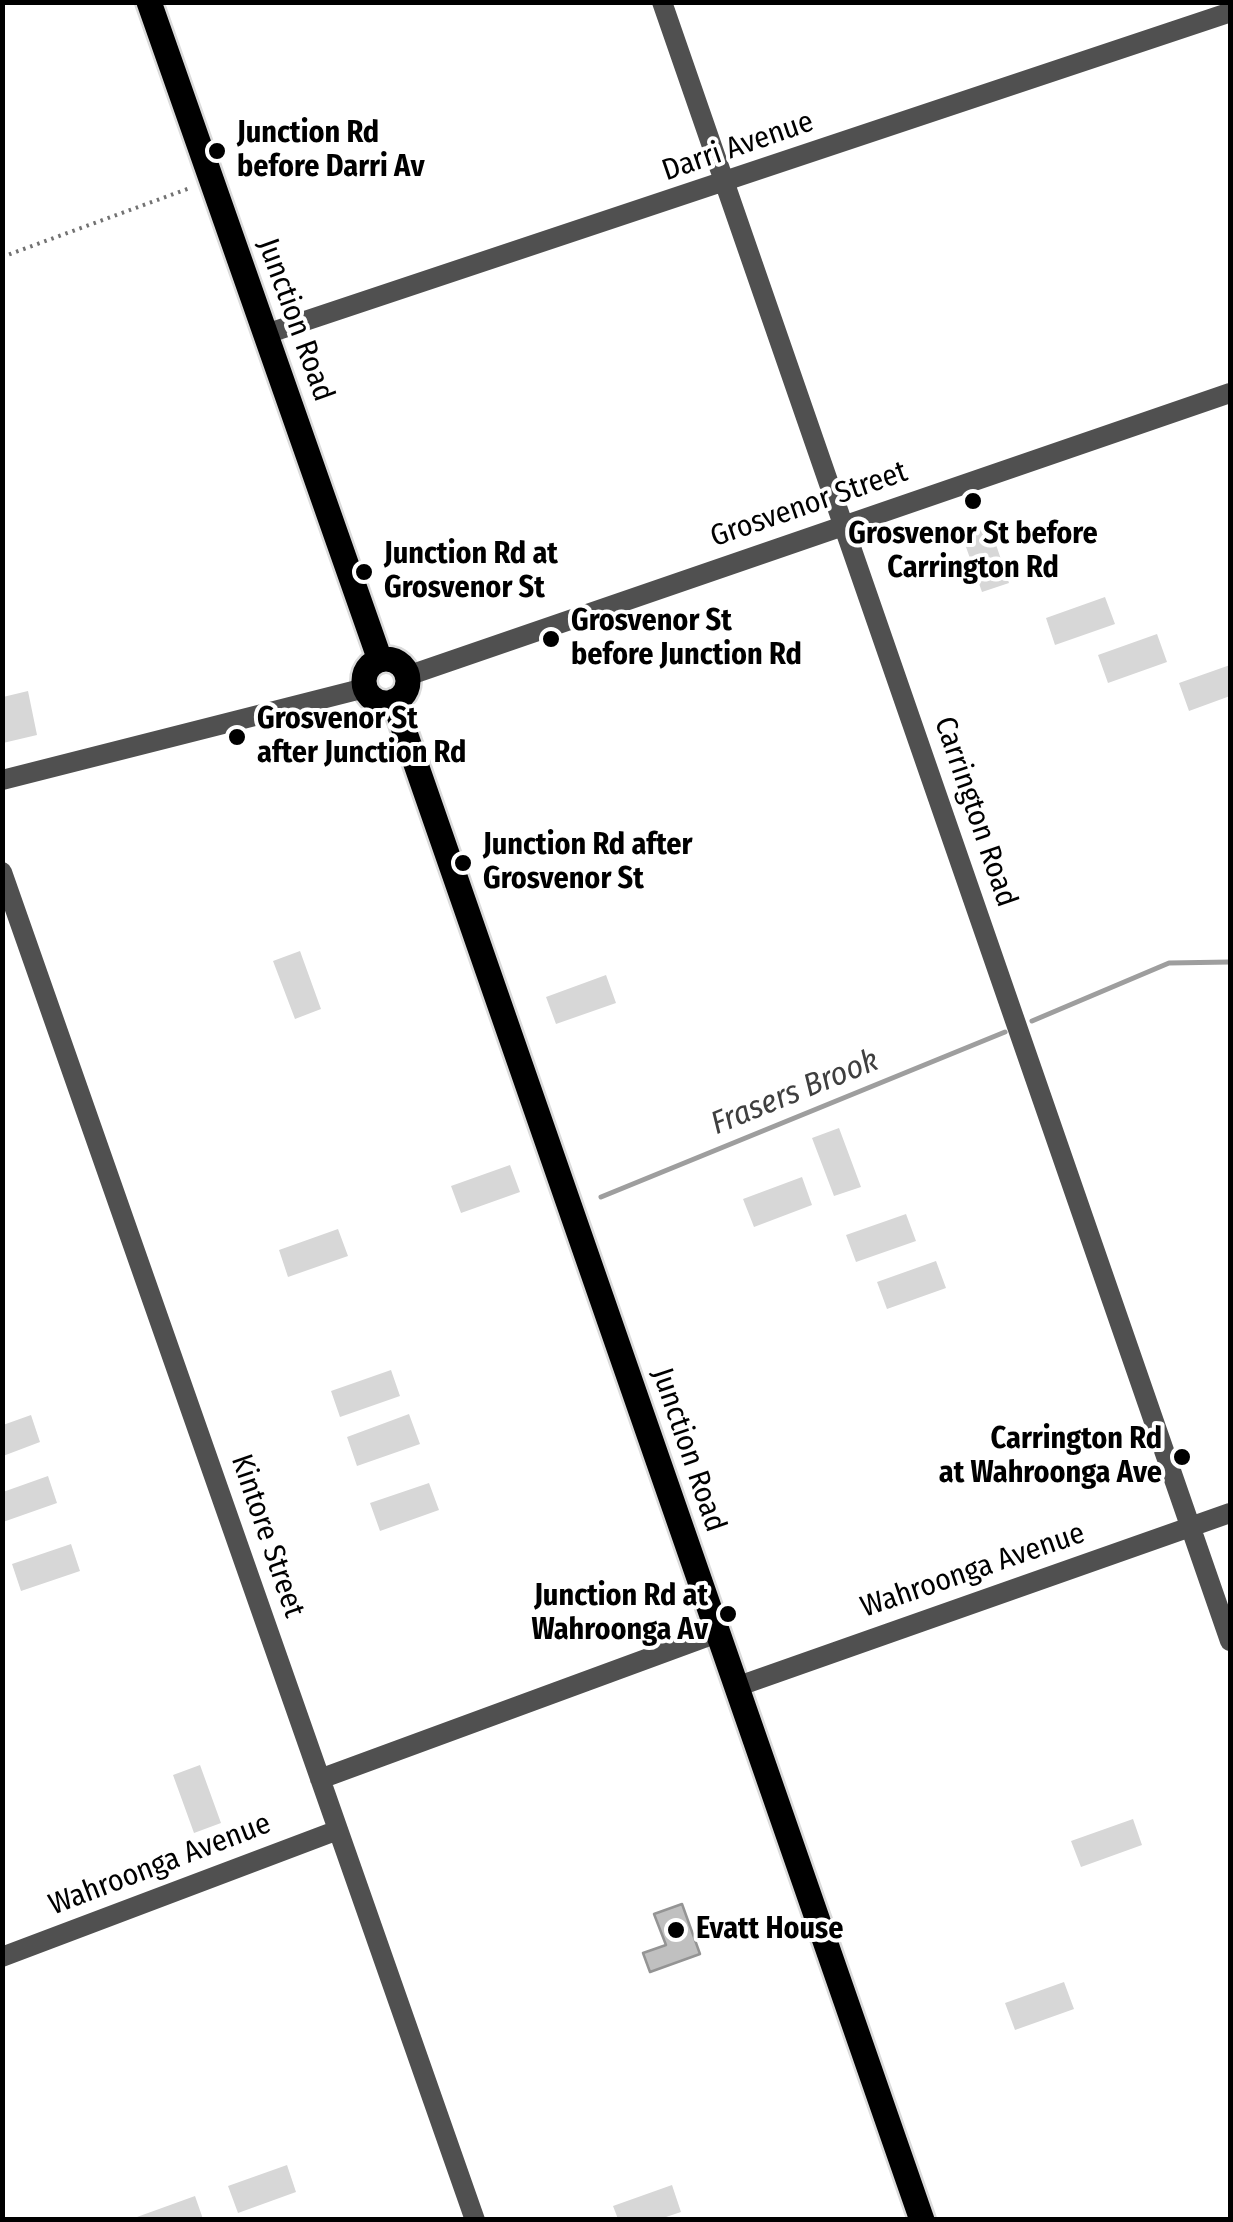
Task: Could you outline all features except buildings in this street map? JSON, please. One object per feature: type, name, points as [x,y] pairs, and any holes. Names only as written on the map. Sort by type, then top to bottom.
[{"type":"main road","name":"Junction Road","points":[[149,2],[380,660]]},
{"type":"main road","points":[[380,660],[397,662],[408,676],[404,694],[394,701],[377,701],[365,688],[366,671],[380,660]]},
{"type":"main road","name":"Junction Road","points":[[394,701],[922,2220]]},
{"type":"street","name":"Carrington Road","points":[[662,2],[1230,1641]]},
{"type":"street","name":"Darri Avenue","points":[[266,334],[725,184],[1228,11]]},
{"type":"street","name":"Grosvenor Street","points":[[408,676],[1230,393]]},
{"type":"street","points":[[2,780],[365,688]]},
{"type":"street","name":"Kintore Street","points":[[2,872],[475,2220]]},
{"type":"street","name":"Wahroonga Avenue","points":[[736,1687],[1230,1513]]},
{"type":"street","points":[[320,1779],[717,1634]]},
{"type":"street","name":"Wahroonga Avenue","points":[[2,1958],[338,1830]]},
{"type":"path","points":[[2,257],[210,180]]},
{"type":"shaded area","points":[[989,524],[1009,583],[982,592],[961,533]]},
{"type":"shaded area","points":[[1105,597],[1115,624],[1055,645],[1046,618]]},
{"type":"shaded area","points":[[1157,634],[1167,662],[1108,683],[1098,655]]},
{"type":"shaded area","points":[[1230,665],[1230,696],[1189,711],[1179,683]]},
{"type":"shaded area","points":[[28,691],[37,735],[3,743],[3,697]]},
{"type":"shaded area","points":[[300,951],[321,1009],[295,1019],[273,961]]},
{"type":"shaded area","points":[[606,975],[616,1003],[556,1024],[546,997]]},
{"type":"shaded area","points":[[839,1128],[861,1187],[834,1196],[812,1138]]},
{"type":"shaded area","points":[[510,1165],[520,1192],[461,1213],[451,1186]]},
{"type":"shaded area","points":[[802,1177],[812,1205],[754,1227],[743,1199]]},
{"type":"shaded area","points":[[906,1214],[916,1241],[856,1262],[846,1235]]},
{"type":"shaded area","points":[[338,1229],[348,1256],[288,1277],[279,1250]]},
{"type":"shaded area","points":[[936,1261],[946,1288],[887,1309],[877,1282]]},
{"type":"shaded area","points":[[391,1370],[400,1396],[340,1417],[331,1391]]},
{"type":"shaded area","points":[[409,1414],[420,1444],[357,1466],[347,1437]]},
{"type":"shaded area","points":[[31,1415],[40,1442],[3,1456],[3,1425]]},
{"type":"shaded area","points":[[48,1476],[57,1503],[3,1522],[3,1492]]},
{"type":"shaded area","points":[[429,1483],[439,1510],[380,1531],[370,1503]]},
{"type":"shaded area","points":[[71,1544],[80,1571],[21,1591],[12,1564]]},
{"type":"shaded area","points":[[200,1765],[221,1823],[194,1833],[173,1775]]},
{"type":"shaded area","points":[[1133,1819],[1142,1845],[1081,1867],[1071,1841]]},
{"type":"shaded area","points":[[1064,1982],[1074,2009],[1015,2030],[1005,2003]]},
{"type":"shaded area","points":[[287,2165],[296,2192],[238,2213],[228,2186]]},
{"type":"shaded area","points":[[672,2185],[681,2212],[660,2219],[618,2219],[613,2206]]},
{"type":"shaded area","points":[[195,2196],[203,2219],[137,2219],[137,2217]]},
{"type":"waterway","name":"Frasers Brook","points":[[1032,1021],[1169,963],[1230,962]]},
{"type":"waterway","name":"Frasers Brook","points":[[601,1197],[1005,1032]]},
{"type":"place","name":"Junction Rd before Darri Av","points":[[217,151]]},
{"type":"place","name":"Grosvenor St before Carrington Rd","points":[[973,501]]},
{"type":"place","name":"Junction Rd at Grosvenor St","points":[[364,572]]},
{"type":"place","name":"Grosvenor St before Junction Rd","points":[[551,639]]},
{"type":"place","name":"Grosvenor St after Junction Rd","points":[[237,737]]},
{"type":"place","name":"Junction Rd after Grosvenor St","points":[[463,863]]},
{"type":"place","name":"Carrington Rd at Wahroonga Ave","points":[[1182,1457]]},
{"type":"place","name":"Junction Rd at Wahroonga Av","points":[[728,1614]]},
{"type":"place","name":"Evatt House","points":[[676,1930]]}]
